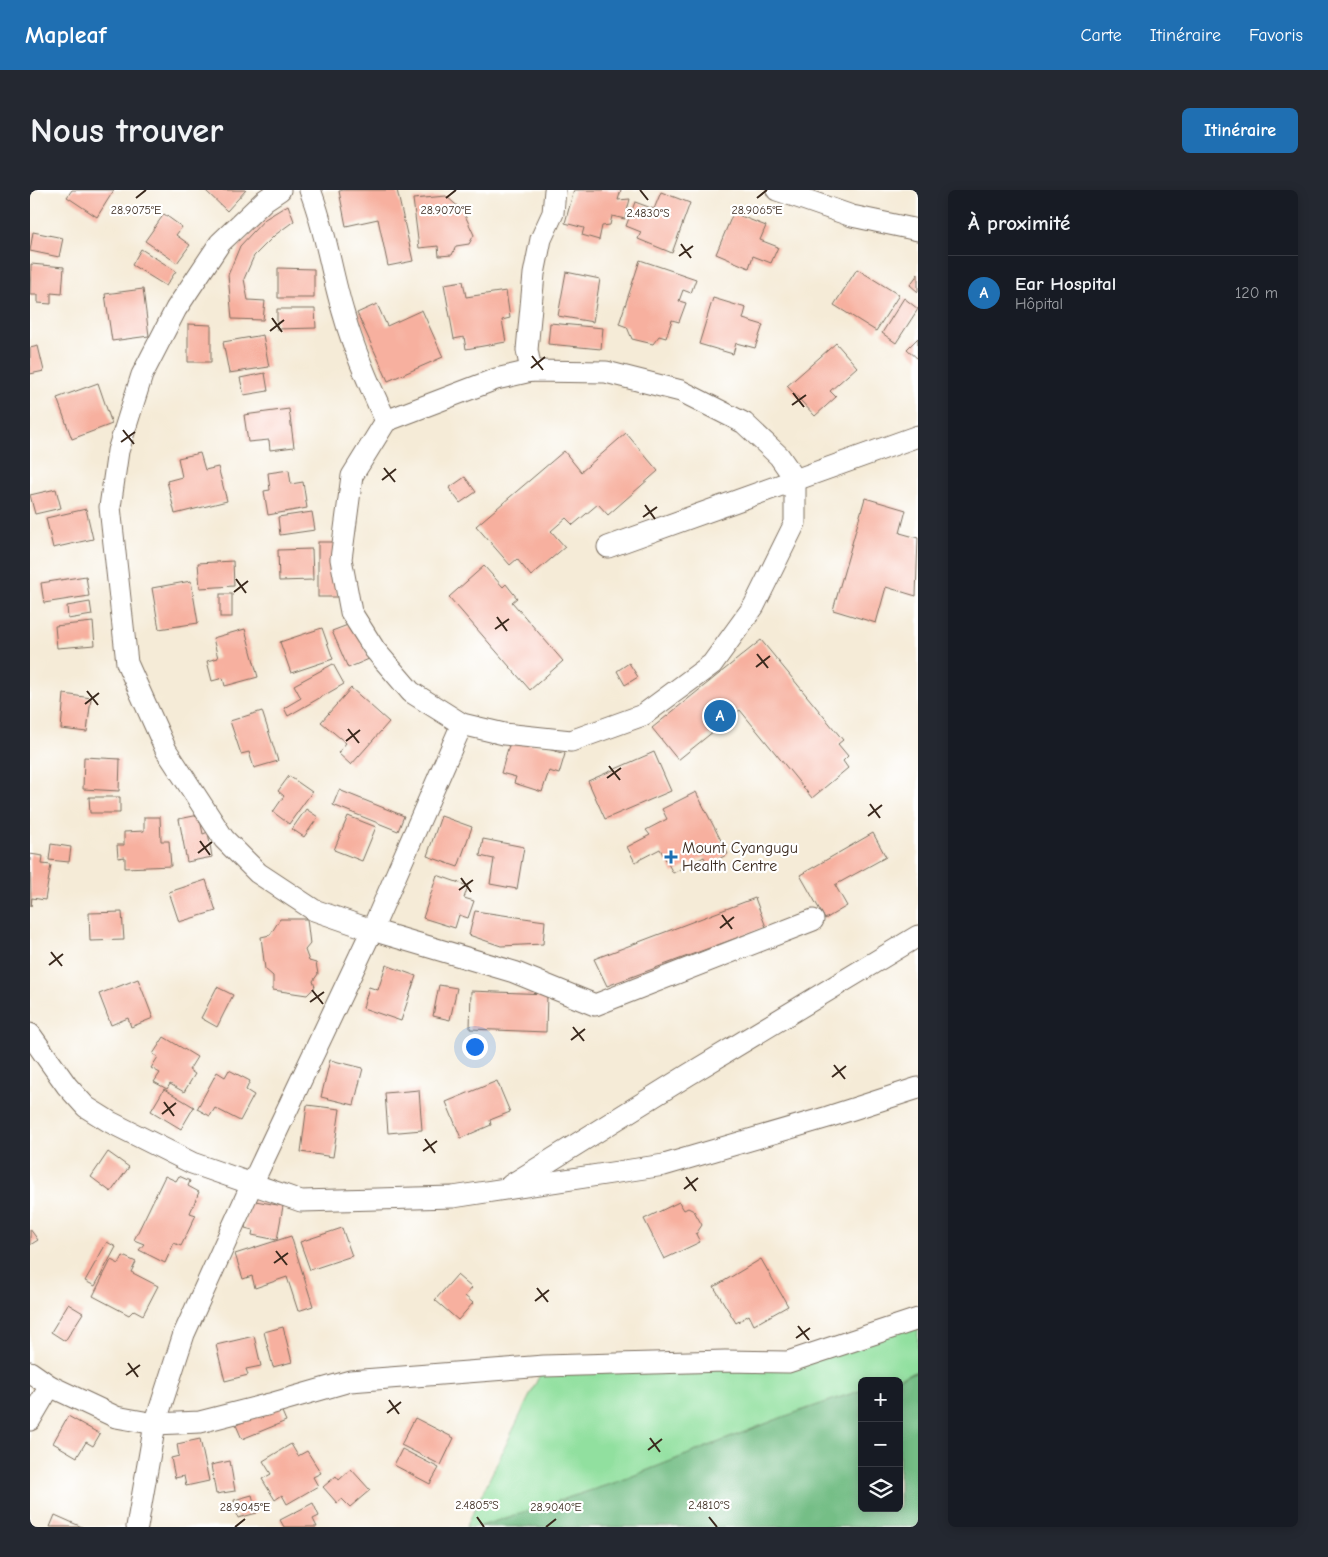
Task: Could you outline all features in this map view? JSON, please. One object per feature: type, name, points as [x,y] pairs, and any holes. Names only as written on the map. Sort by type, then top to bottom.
[{"type":"street","points":[[280,190],[265,200],[220,243],[176,309],[139,384],[118,451],[110,507],[127,663],[166,750],[224,839],[258,873],[314,910],[372,930],[514,972],[595,1005],[812,920]]},
{"type":"street","points":[[310,190],[320,214],[344,316],[386,421]]},
{"type":"street","points":[[531,371],[527,350],[534,274],[542,239],[553,213],[555,190]]},
{"type":"street","points":[[777,190],[852,216],[918,230]]},
{"type":"street","points":[[531,371],[606,372],[681,391],[744,423],[779,456],[795,480],[795,523],[754,606],[712,664],[643,715],[571,740],[504,734],[462,724],[411,692],[375,650],[351,612],[341,560],[352,476],[386,421],[496,379],[531,371]]},
{"type":"street","points":[[608,547],[918,436]]},
{"type":"street","points":[[137,1527],[155,1424],[184,1334],[252,1184],[372,930],[462,724]]},
{"type":"street","points":[[503,1190],[688,1075],[918,936]]},
{"type":"street","points":[[30,1034],[67,1086],[86,1107],[110,1122],[192,1163],[301,1201],[320,1202],[452,1196],[664,1165],[828,1117],[918,1088]]},
{"type":"street","points":[[30,1372],[50,1386],[116,1416],[155,1424],[210,1420],[350,1381],[544,1366],[725,1361],[788,1362],[918,1319]]},
{"type":"street","points":[[30,1420],[50,1386]]},
{"type":"green space","points":[[918,1319],[918,1371],[901,1377],[858,1377],[858,1391],[783,1417],[620,1481],[478,1527],[466,1527],[544,1366],[788,1362]]},
{"type":"green space","points":[[918,1371],[918,1527],[478,1527],[620,1481],[783,1417],[858,1391],[858,1512],[903,1512],[903,1377],[901,1377]]},
{"type":"building","points":[[72,190],[114,190],[97,217],[67,197]]},
{"type":"building","points":[[205,190],[246,190],[227,211]]},
{"type":"building","points":[[397,190],[413,261],[388,266],[378,219],[346,226],[339,191]]},
{"type":"building","points":[[574,190],[621,190],[618,200],[630,199],[625,219],[612,216],[610,225],[602,226],[599,240],[582,235],[584,228],[565,223]]},
{"type":"building","points":[[661,192],[690,203],[672,253],[638,239],[641,232],[626,226],[635,202],[654,209]]},
{"type":"building","points":[[446,196],[463,211],[474,235],[469,244],[456,246],[452,255],[439,256],[438,246],[419,248],[413,199]]},
{"type":"building","points":[[288,205],[294,221],[275,235],[254,256],[244,279],[248,300],[265,301],[263,320],[232,319],[228,275],[240,246],[265,219]]},
{"type":"building","points":[[733,213],[766,226],[760,240],[778,247],[771,263],[753,256],[749,268],[716,254]]},
{"type":"building","points":[[164,214],[182,227],[176,235],[190,245],[177,263],[145,241]]},
{"type":"building","points":[[33,232],[63,238],[59,257],[30,251]]},
{"type":"building","points":[[141,249],[176,271],[166,286],[132,265]]},
{"type":"building","points":[[640,260],[696,279],[691,293],[683,290],[679,301],[686,303],[679,322],[672,320],[666,338],[659,336],[653,344],[632,339],[627,327],[619,324]]},
{"type":"building","points":[[31,264],[64,267],[62,294],[51,293],[51,304],[38,303],[38,295],[30,295]]},
{"type":"building","points":[[278,268],[314,269],[314,298],[278,298]]},
{"type":"building","points":[[857,269],[899,295],[876,331],[834,305]]},
{"type":"building","points":[[566,272],[600,279],[593,322],[558,316]]},
{"type":"building","points":[[918,274],[918,292],[910,285]]},
{"type":"building","points":[[463,281],[466,297],[506,291],[510,318],[502,320],[506,342],[466,349],[464,337],[454,339],[444,284]]},
{"type":"building","points":[[143,289],[149,336],[112,341],[105,294]]},
{"type":"building","points":[[713,298],[746,308],[743,319],[763,325],[755,348],[736,343],[733,354],[699,344]]},
{"type":"building","points":[[904,298],[918,309],[896,343],[882,333]]},
{"type":"building","points":[[377,304],[387,326],[422,310],[443,357],[388,381],[357,313]]},
{"type":"building","points":[[277,309],[315,309],[316,328],[277,329]]},
{"type":"building","points":[[550,323],[603,328],[601,349],[548,344]]},
{"type":"building","points":[[188,324],[211,325],[211,362],[188,362]]},
{"type":"building","points":[[263,335],[269,367],[229,373],[223,342]]},
{"type":"building","points":[[918,338],[918,359],[907,349]]},
{"type":"building","points":[[836,343],[857,367],[830,391],[836,397],[815,416],[787,386]]},
{"type":"building","points":[[38,346],[44,371],[30,374],[30,348]]},
{"type":"building","points":[[265,373],[268,391],[244,395],[240,378]]},
{"type":"building","points":[[98,383],[112,424],[72,439],[57,398]]},
{"type":"building","points":[[289,409],[294,447],[270,450],[269,440],[248,442],[244,415]]},
{"type":"building","points":[[626,433],[658,471],[608,515],[598,504],[573,525],[566,518],[551,531],[565,547],[531,576],[517,559],[510,565],[476,526],[564,451],[581,472]]},
{"type":"building","points":[[200,453],[205,470],[218,467],[227,501],[175,514],[167,481],[182,477],[178,458]]},
{"type":"building","points":[[289,470],[291,484],[303,482],[307,508],[268,515],[264,491],[270,490],[268,473]]},
{"type":"building","points":[[465,477],[476,492],[460,503],[449,488]]},
{"type":"building","points":[[56,489],[61,508],[35,514],[30,495]]},
{"type":"building","points":[[865,498],[906,510],[900,533],[918,538],[916,596],[886,587],[876,623],[833,610]]},
{"type":"building","points":[[86,509],[93,539],[53,548],[46,518]]},
{"type":"building","points":[[312,512],[315,530],[280,535],[278,517]]},
{"type":"building","points":[[318,542],[337,542],[337,597],[318,597]]},
{"type":"building","points":[[312,549],[313,580],[279,581],[278,550]]},
{"type":"building","points":[[233,561],[234,586],[200,588],[198,563]]},
{"type":"building","points":[[484,566],[503,587],[506,584],[517,598],[512,602],[563,661],[530,690],[449,597]]},
{"type":"building","points":[[86,576],[89,596],[44,603],[41,583]]},
{"type":"building","points":[[191,581],[198,623],[159,629],[152,588]]},
{"type":"building","points":[[220,594],[232,594],[232,617],[220,617]]},
{"type":"building","points":[[90,602],[92,615],[68,619],[67,606]]},
{"type":"building","points":[[93,622],[95,645],[57,648],[55,626]]},
{"type":"building","points":[[353,623],[369,659],[348,668],[332,631]]},
{"type":"building","points":[[322,628],[333,659],[291,673],[280,642]]},
{"type":"building","points":[[245,629],[258,677],[225,686],[223,678],[212,681],[207,661],[218,658],[213,638]]},
{"type":"building","points":[[761,640],[843,740],[838,744],[848,756],[843,761],[848,768],[812,798],[740,710],[678,760],[652,728]]},
{"type":"building","points":[[629,663],[638,677],[625,685],[617,671]]},
{"type":"building","points":[[333,664],[344,684],[288,716],[284,708],[301,698],[294,685]]},
{"type":"building","points":[[351,688],[389,722],[351,765],[338,753],[346,743],[321,722]]},
{"type":"building","points":[[64,694],[91,698],[87,732],[61,729]]},
{"type":"building","points":[[262,711],[278,761],[254,768],[249,752],[241,754],[230,721]]},
{"type":"building","points":[[511,738],[565,754],[559,774],[549,771],[542,792],[514,783],[516,777],[501,773]]},
{"type":"building","points":[[654,752],[671,791],[605,819],[588,781]]},
{"type":"building","points":[[84,757],[120,759],[119,791],[83,789]]},
{"type":"building","points":[[289,776],[312,792],[289,824],[273,812],[284,796],[278,791]]},
{"type":"building","points":[[339,790],[404,816],[398,831],[333,805]]},
{"type":"building","points":[[696,792],[728,854],[708,865],[704,857],[673,873],[660,849],[635,862],[627,847],[650,835],[646,830],[667,819],[662,809]]},
{"type":"building","points":[[89,797],[120,797],[120,813],[90,813]]},
{"type":"building","points":[[306,809],[318,817],[304,837],[292,829]]},
{"type":"building","points":[[199,815],[203,834],[208,832],[212,857],[187,862],[179,819]]},
{"type":"building","points":[[348,816],[376,827],[362,861],[334,850]]},
{"type":"building","points":[[441,816],[472,827],[458,867],[427,856]]},
{"type":"building","points":[[144,817],[160,817],[161,841],[169,841],[171,866],[125,868],[125,857],[118,858],[117,845],[124,845],[124,832],[144,831]]},
{"type":"building","points":[[873,833],[886,857],[835,885],[847,906],[825,919],[800,875]]},
{"type":"building","points":[[483,839],[524,847],[517,889],[490,884],[494,859],[480,856]]},
{"type":"building","points":[[51,844],[71,847],[69,862],[49,860]]},
{"type":"building","points":[[30,854],[43,856],[42,864],[51,865],[45,900],[32,898],[31,906]]},
{"type":"building","points":[[437,875],[468,886],[464,898],[474,901],[468,918],[459,915],[455,928],[423,918]]},
{"type":"building","points":[[206,880],[216,911],[179,922],[169,892]]},
{"type":"building","points":[[755,898],[766,927],[607,986],[594,959]]},
{"type":"building","points":[[475,911],[545,921],[543,944],[501,946],[469,935]]},
{"type":"building","points":[[122,912],[124,940],[90,941],[89,913]]},
{"type":"building","points":[[280,919],[307,919],[310,944],[305,950],[309,961],[316,963],[318,974],[313,981],[315,987],[307,995],[273,990],[273,976],[265,969],[261,937],[270,935]]},
{"type":"building","points":[[386,965],[416,976],[401,1021],[363,1008],[369,987],[378,990]]},
{"type":"building","points":[[138,979],[153,1018],[131,1027],[128,1018],[111,1025],[99,994]]},
{"type":"building","points":[[439,985],[457,988],[450,1020],[433,1016]]},
{"type":"building","points":[[217,987],[233,995],[217,1027],[201,1018]]},
{"type":"building","points":[[471,991],[547,994],[546,1032],[470,1029]]},
{"type":"building","points":[[164,1037],[197,1057],[189,1070],[195,1074],[184,1092],[170,1084],[167,1089],[154,1082],[160,1073],[151,1068],[158,1057],[153,1054]]},
{"type":"building","points":[[330,1060],[363,1068],[354,1105],[321,1097]]},
{"type":"building","points":[[229,1070],[250,1081],[246,1090],[254,1095],[240,1121],[215,1108],[210,1116],[197,1109],[217,1072],[225,1077]]},
{"type":"building","points":[[497,1081],[510,1112],[490,1120],[491,1125],[461,1138],[446,1102]]},
{"type":"building","points":[[164,1089],[194,1107],[181,1129],[151,1111]]},
{"type":"building","points":[[419,1090],[422,1130],[388,1133],[385,1093]]},
{"type":"building","points":[[307,1105],[340,1109],[333,1157],[301,1152]]},
{"type":"building","points":[[108,1152],[129,1167],[111,1192],[91,1177]]},
{"type":"building","points":[[165,1176],[176,1181],[179,1176],[190,1181],[188,1186],[199,1192],[190,1213],[196,1215],[181,1246],[174,1243],[165,1263],[139,1250],[144,1244],[134,1240]]},
{"type":"building","points":[[250,1200],[283,1206],[277,1240],[252,1235],[253,1230],[245,1228]]},
{"type":"building","points":[[679,1202],[684,1210],[688,1208],[694,1211],[702,1225],[696,1234],[700,1242],[664,1259],[644,1219]]},
{"type":"building","points":[[342,1228],[352,1256],[310,1270],[300,1242]]},
{"type":"building","points":[[30,1229],[38,1240],[30,1245]]},
{"type":"building","points":[[291,1236],[313,1306],[298,1311],[287,1277],[255,1288],[252,1276],[243,1279],[235,1254]]},
{"type":"building","points":[[107,1242],[116,1247],[95,1286],[85,1281]]},
{"type":"building","points":[[123,1256],[136,1262],[131,1272],[158,1286],[143,1315],[134,1310],[129,1315],[93,1296],[111,1260],[119,1264]]},
{"type":"building","points":[[761,1259],[788,1306],[754,1325],[749,1315],[736,1323],[714,1287]]},
{"type":"building","points":[[457,1275],[472,1288],[465,1296],[473,1303],[458,1320],[435,1300]]},
{"type":"building","points":[[68,1304],[83,1313],[65,1341],[51,1332]]},
{"type":"building","points":[[283,1327],[292,1362],[273,1367],[264,1332]]},
{"type":"building","points":[[254,1336],[261,1366],[246,1369],[248,1375],[225,1381],[216,1345]]},
{"type":"building","points":[[280,1407],[286,1421],[242,1439],[236,1425]]},
{"type":"building","points":[[68,1416],[100,1434],[93,1446],[86,1442],[77,1457],[53,1443]]},
{"type":"building","points":[[415,1418],[454,1438],[441,1465],[401,1445]]},
{"type":"building","points":[[200,1439],[209,1481],[186,1486],[184,1476],[175,1478],[171,1458],[179,1456],[177,1444]]},
{"type":"building","points":[[291,1444],[298,1456],[307,1451],[321,1473],[313,1477],[318,1486],[287,1504],[282,1495],[275,1500],[262,1479],[271,1474],[263,1461]]},
{"type":"building","points":[[402,1449],[439,1468],[430,1484],[394,1465]]},
{"type":"building","points":[[230,1461],[235,1491],[216,1494],[211,1465]]},
{"type":"building","points":[[351,1469],[370,1490],[350,1507],[342,1499],[337,1503],[323,1487],[336,1476],[339,1480]]},
{"type":"building","points":[[252,1495],[257,1513],[238,1518],[234,1500]]},
{"type":"building","points":[[313,1503],[319,1516],[313,1519],[317,1527],[284,1527],[280,1520]]},
{"type":"building","points":[[55,1515],[82,1527],[50,1527]]},
{"type":"place","name":"Ear Hospital","points":[[720,716]]},
{"type":"place","name":"Mount Cyangugu Health Centre","points":[[671,857]]}]
